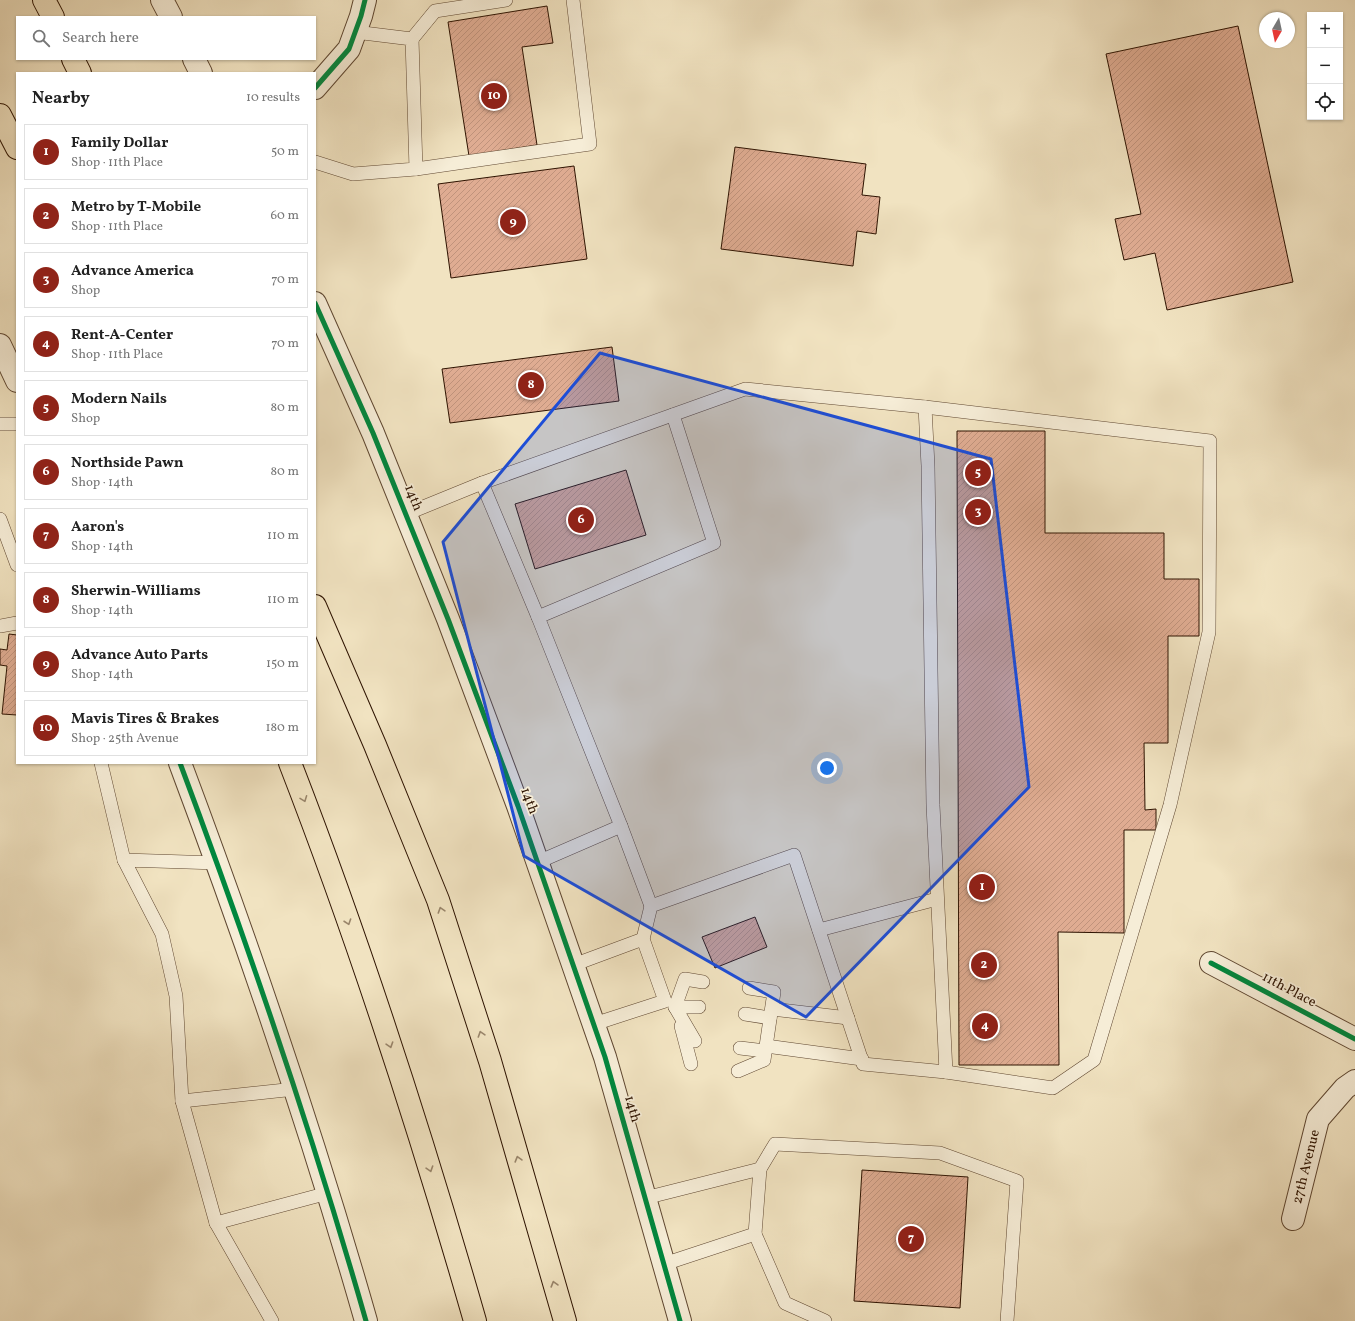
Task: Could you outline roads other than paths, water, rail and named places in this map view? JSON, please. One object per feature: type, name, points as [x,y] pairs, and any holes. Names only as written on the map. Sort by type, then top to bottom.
[{"type":"highway","points":[[44,0],[52,16]]},
{"type":"highway","points":[[74,60],[80,72]]},
{"type":"highway","points":[[5,121],[16,146]]},
{"type":"highway","points":[[316,608],[376,745],[438,900],[490,1060],[565,1321]]},
{"type":"highway","points":[[290,764],[315,826],[381,1016],[443,1208],[475,1321]]},
{"type":"street","points":[[162,0],[170,16]]},
{"type":"street","points":[[316,87],[349,49],[365,0]]},
{"type":"street","points":[[195,60],[201,72]]},
{"type":"street","name":"14th","points":[[316,305],[373,433],[406,514],[448,619],[518,806],[605,1057],[680,1321]]},
{"type":"street","points":[[0,345],[16,379]]},
{"type":"street","points":[[180,764],[218,863],[284,1054],[328,1193],[366,1321]]},
{"type":"street","name":"11th Place","points":[[1211,963],[1355,1039]]},
{"type":"street","name":"27th Avenue","points":[[1293,1219],[1318,1119],[1345,1088],[1355,1081]]},
{"type":"lane","points":[[416,170],[412,39],[435,11],[506,0]]},
{"type":"lane","points":[[316,162],[353,174],[416,170],[590,144],[573,0]]},
{"type":"lane","points":[[355,32],[412,39]]},
{"type":"lane","points":[[406,514],[482,483],[745,389],[925,407],[1210,441],[1209,632],[1170,805],[1094,1060],[1053,1088],[946,1072],[863,1064],[794,855],[651,906]]},
{"type":"lane","points":[[925,407],[928,466],[933,805],[946,1072]]},
{"type":"lane","points":[[538,617],[714,543],[673,415]]},
{"type":"lane","points":[[0,424],[16,424]]},
{"type":"lane","points":[[482,483],[538,617],[651,906],[643,939],[670,1004],[691,1064]]},
{"type":"lane","points":[[0,519],[16,562]]},
{"type":"lane","points":[[0,626],[16,623]]},
{"type":"lane","points":[[101,764],[124,860],[162,934],[176,996],[182,1101],[216,1223],[272,1321]]},
{"type":"lane","points":[[538,862],[621,826]]},
{"type":"lane","points":[[124,860],[218,863]]},
{"type":"lane","points":[[819,930],[937,899]]},
{"type":"lane","points":[[574,965],[643,939]]},
{"type":"lane","points":[[670,1004],[685,979],[703,982]]},
{"type":"lane","points":[[738,1071],[764,1060],[774,992],[749,988]]},
{"type":"lane","points":[[670,1004],[695,1041]]},
{"type":"lane","points":[[594,1024],[670,1004],[700,1007]]},
{"type":"lane","points":[[745,1014],[771,1013],[848,1018]]},
{"type":"lane","points":[[740,1048],[766,1049],[862,1059]]},
{"type":"lane","points":[[182,1101],[295,1089]]},
{"type":"lane","points":[[825,1321],[785,1303],[755,1234],[760,1169],[776,1144],[940,1153],[1017,1181],[1007,1321]]},
{"type":"lane","points":[[645,1198],[760,1169]]},
{"type":"lane","points":[[216,1223],[328,1193]]},
{"type":"lane","points":[[664,1264],[755,1234]]},
{"type":"place","name":"Mavis Tires & Brakes","points":[[494,96]]},
{"type":"place","name":"Advance Auto Parts","points":[[513,222]]},
{"type":"place","name":"Sherwin-Williams","points":[[531,385]]},
{"type":"place","name":"Modern Nails","points":[[978,473]]},
{"type":"place","name":"Advance America","points":[[978,512]]},
{"type":"place","name":"Northside Pawn","points":[[581,520]]},
{"type":"place","name":"Family Dollar","points":[[982,887]]},
{"type":"place","name":"Metro by T-Mobile","points":[[984,965]]},
{"type":"place","name":"Rent-A-Center","points":[[985,1026]]},
{"type":"place","name":"Aaron's","points":[[911,1239]]}]
